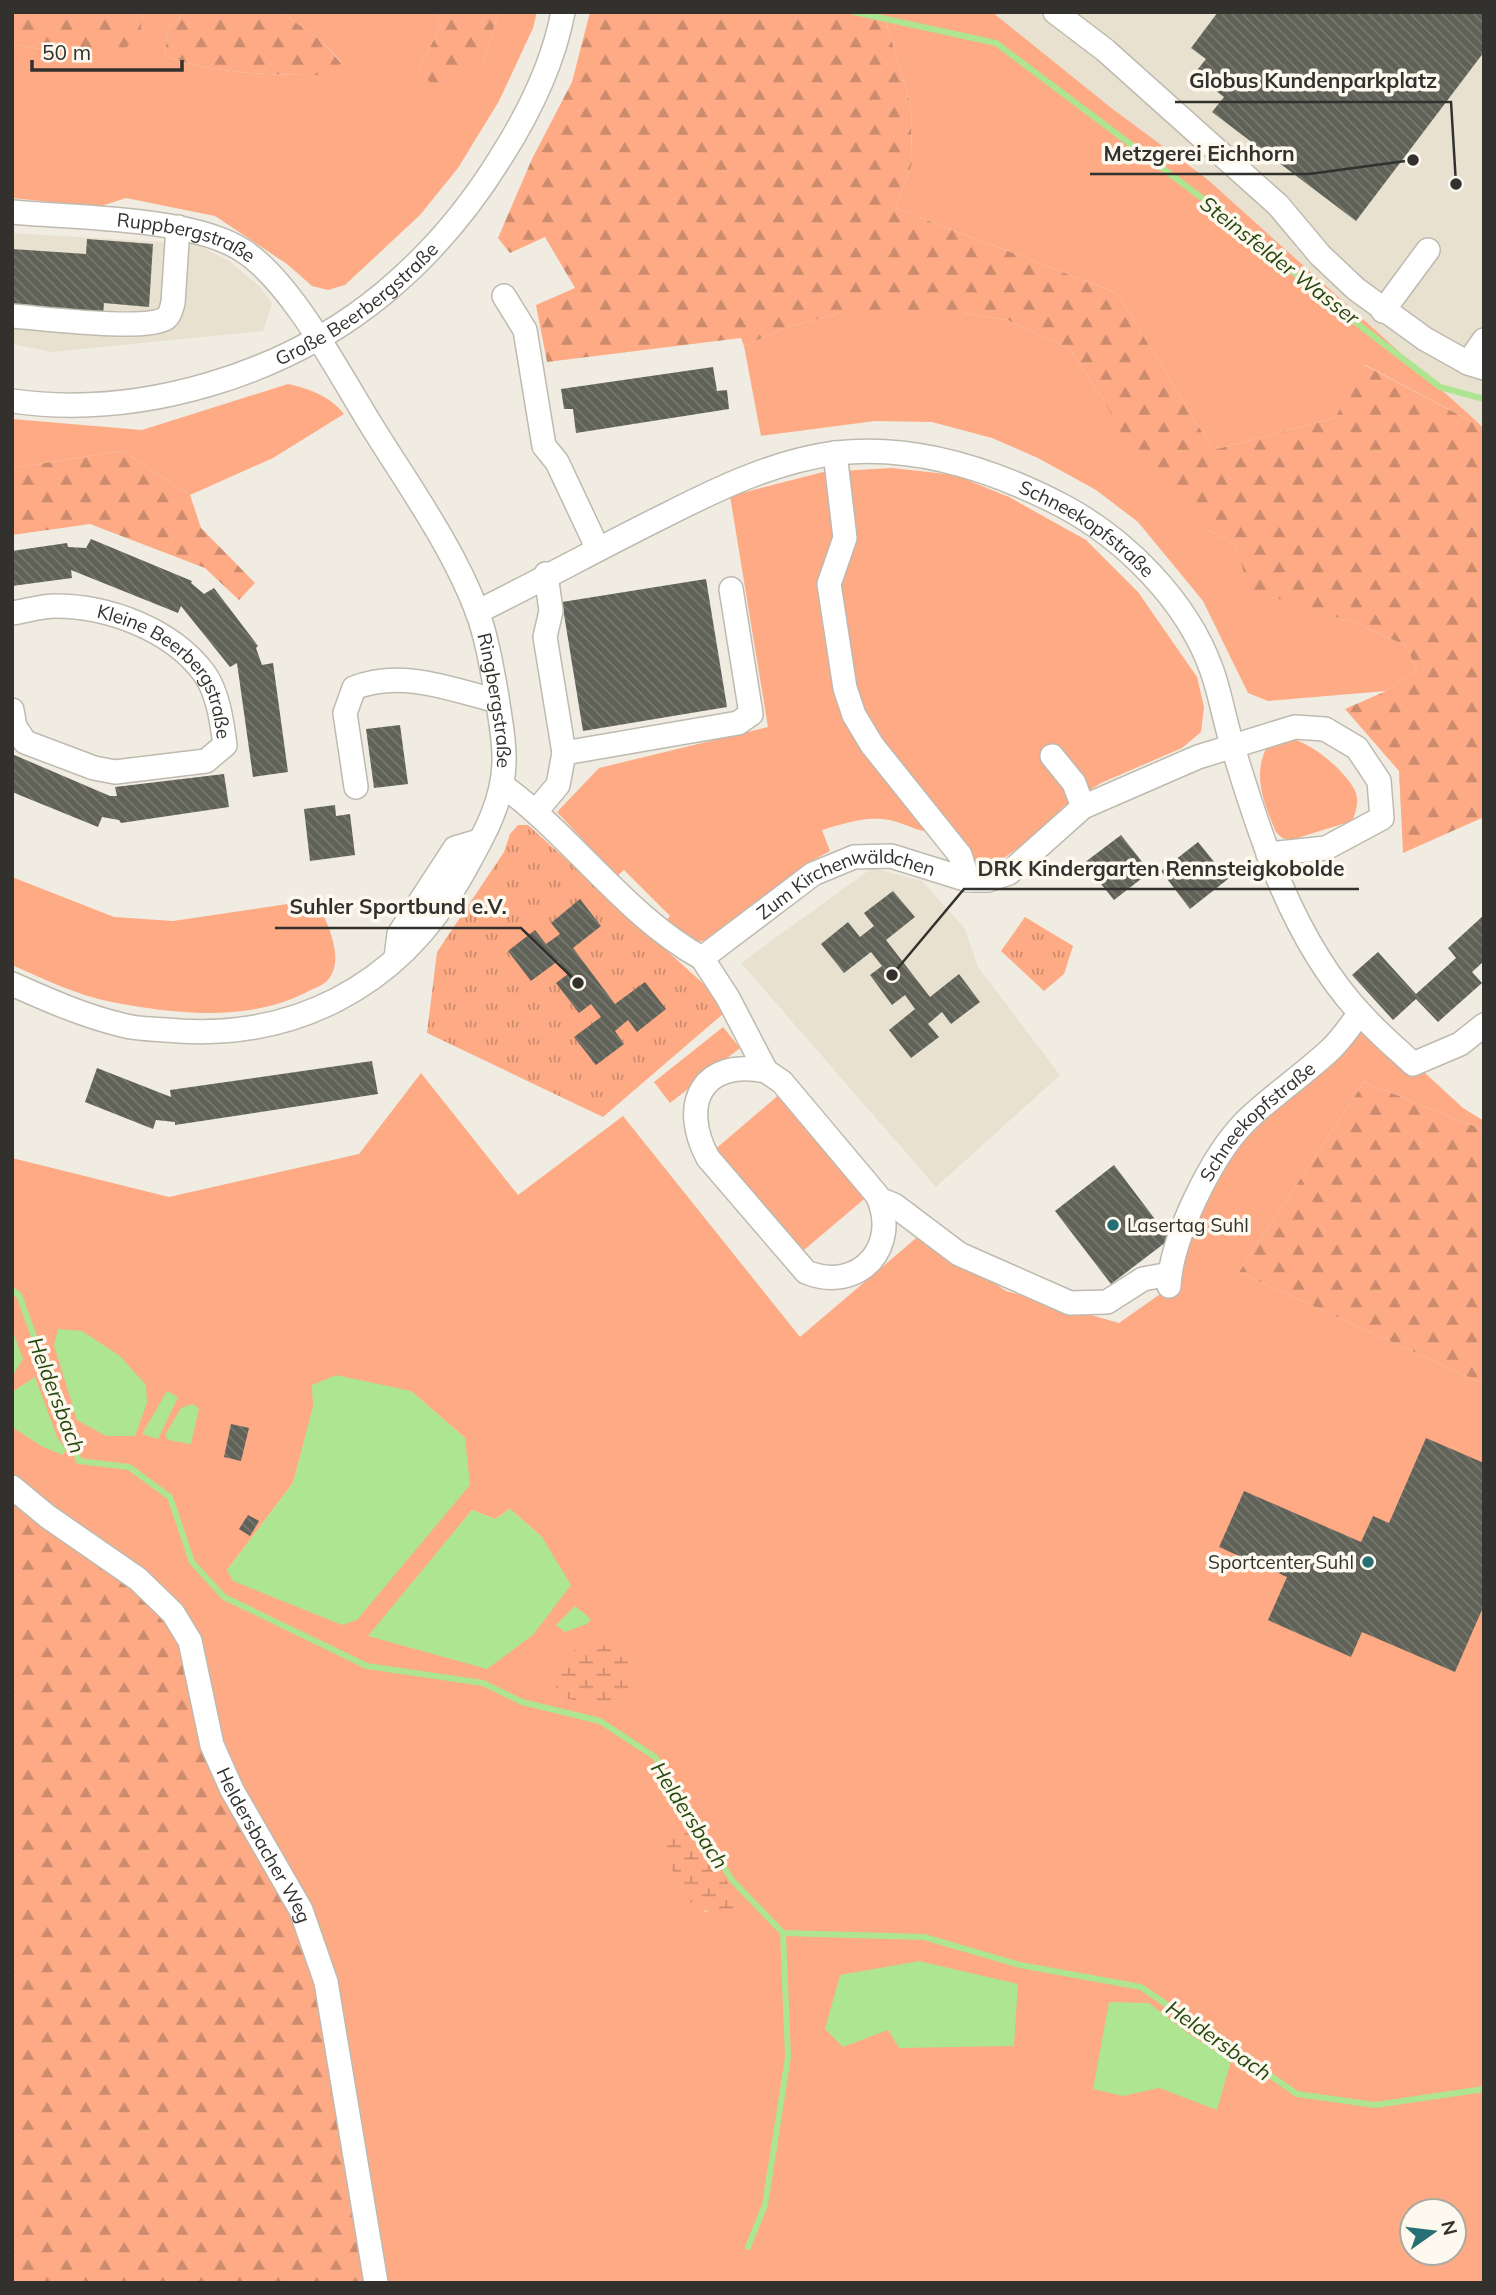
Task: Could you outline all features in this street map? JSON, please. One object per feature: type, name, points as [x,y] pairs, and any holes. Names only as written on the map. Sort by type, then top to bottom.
[{"type":"street","name":"Große Beerbergstraße","points":[[12,401],[131,401],[202,386],[266,363],[317,339],[382,295],[451,229],[477,195],[520,127],[544,79],[563,12]]},
{"type":"street","points":[[1055,12],[1105,50],[1278,205],[1320,255],[1383,311],[1424,339],[1476,365],[1484,340]]},
{"type":"street","name":"Ruppbergstraße","points":[[12,212],[192,229],[244,251],[271,274],[317,339]]},
{"type":"street","points":[[12,316],[134,324],[164,319],[170,315],[173,303],[178,228]]},
{"type":"street","points":[[1383,311],[1427,250]]},
{"type":"street","points":[[504,296],[525,330],[544,446],[557,462],[597,547]]},
{"type":"street","name":"Ringbergstraße","points":[[12,984],[79,1013],[126,1026],[191,1032],[240,1031],[282,1022],[324,1008],[352,994],[396,958],[432,922],[496,809],[502,785],[503,742],[497,701],[477,612],[441,538],[317,339]]},
{"type":"street","points":[[835,453],[845,538],[829,584],[845,688],[854,715],[872,745],[960,855],[968,880]]},
{"type":"street","name":"Schneekopfstraße","points":[[477,612],[597,547],[754,473],[835,453],[904,454],[953,461],[1021,485],[1082,516],[1114,540],[1151,576],[1186,620],[1210,666],[1268,854],[1287,899],[1324,965],[1360,1013],[1413,1064],[1460,1044],[1484,1025]]},
{"type":"street","points":[[537,810],[558,785],[564,753],[545,637],[551,611],[545,575]]},
{"type":"street","points":[[564,753],[738,723],[751,714],[731,589]]},
{"type":"street","name":"Kleine Beerbergstraße","points":[[12,613],[53,606],[91,609],[121,616],[173,643],[204,673],[215,697],[225,745],[206,761],[115,772],[94,768],[25,742],[15,727],[12,710]]},
{"type":"street","points":[[356,788],[345,713],[354,688],[373,680],[402,679],[497,701]]},
{"type":"street","points":[[1232,744],[1295,727],[1325,729],[1357,748],[1379,781],[1382,818],[1326,848],[1268,854]]},
{"type":"street","name":"Zum Kirchenwäldchen","points":[[702,958],[813,874],[854,857],[891,856],[968,880],[988,880],[1009,873],[1083,807],[1232,744]]},
{"type":"street","points":[[1052,756],[1074,783],[1083,807]]},
{"type":"street","points":[[502,785],[537,810],[620,892],[682,947],[702,958],[728,998],[766,1071]]},
{"type":"street","name":"Schneekopfstraße","points":[[879,1199],[894,1205],[959,1254],[1070,1303],[1107,1302],[1143,1279],[1169,1280],[1186,1224],[1219,1156],[1244,1124],[1332,1048],[1360,1013]]},
{"type":"street","points":[[743,1066],[766,1071],[782,1082],[879,1199],[885,1211],[880,1251],[872,1261],[852,1274],[819,1277],[806,1272],[708,1158],[693,1121],[696,1099],[725,1070],[743,1066]]},
{"type":"street","name":"Heldersbacher Weg","points":[[12,1487],[47,1516],[138,1579],[173,1613],[190,1642],[212,1745],[232,1790],[301,1910],[326,1982],[376,2283]]},
{"type":"shaded area","points":[[900,12],[1484,12],[1484,426]]},
{"type":"shaded area","points":[[12,233],[195,244],[229,261],[259,286],[272,303],[263,331],[52,352],[12,344]]},
{"type":"shaded area","points":[[872,868],[922,881],[965,929],[978,967],[1060,1075],[936,1187],[741,963]]},
{"type":"shaded area","points":[[12,1329],[23,1359],[12,1377]]},
{"type":"shaded area","points":[[58,1329],[82,1331],[120,1356],[146,1385],[147,1403],[135,1436],[106,1436],[77,1420],[54,1345]]},
{"type":"shaded area","points":[[336,1375],[411,1391],[465,1438],[470,1485],[357,1620],[342,1625],[233,1581],[227,1570],[293,1483],[313,1406],[312,1385]]},
{"type":"shaded area","points":[[35,1377],[57,1437],[66,1449],[63,1455],[43,1447],[12,1427],[12,1392]]},
{"type":"shaded area","points":[[167,1391],[178,1397],[158,1439],[142,1434]]},
{"type":"shaded area","points":[[192,1404],[199,1408],[191,1444],[168,1440],[165,1435],[181,1408]]},
{"type":"shaded area","points":[[510,1509],[542,1537],[571,1585],[533,1635],[487,1669],[368,1636],[472,1510],[495,1519]]},
{"type":"shaded area","points":[[575,1606],[591,1619],[587,1624],[565,1632],[556,1625]]},
{"type":"shaded area","points":[[919,1961],[1018,1984],[1014,2046],[899,2048],[888,2030],[843,2047],[825,2029],[840,1975]]},
{"type":"shaded area","points":[[1109,2002],[1149,2003],[1189,2034],[1231,2061],[1217,2110],[1159,2088],[1123,2096],[1093,2089]]},
{"type":"green space","points":[[12,12],[143,12],[141,30],[122,53],[76,55],[12,44]]},
{"type":"green space","points":[[143,12],[186,12],[167,29],[165,56],[225,70],[328,75],[341,62],[322,41],[281,12],[435,12],[441,26],[419,68],[482,64],[499,12],[537,12],[533,28],[499,101],[458,168],[420,215],[345,285],[328,290],[312,286],[287,264],[215,216],[126,198],[98,207],[12,198],[12,44],[76,55],[141,30]]},
{"type":"green space","points":[[186,12],[281,12],[322,41],[341,63],[328,75],[266,74],[205,67],[165,56],[167,29]]},
{"type":"green space","points":[[435,12],[499,12],[482,64],[437,92],[419,68],[441,26]]},
{"type":"green space","points":[[590,12],[883,12],[911,106],[912,164],[895,208],[1117,293],[1213,450],[1335,418],[1364,365],[1484,428],[1484,817],[1403,853],[1399,771],[1345,709],[1386,691],[1417,670],[1405,645],[1355,623],[1249,590],[1236,545],[1208,530],[1133,455],[1103,399],[1070,349],[1008,320],[963,313],[842,312],[785,328],[744,346],[741,338],[547,362],[536,305],[575,288],[545,237],[510,253],[498,238],[532,159],[572,82]]},
{"type":"green space","points":[[883,12],[992,12],[1110,107],[1207,179],[1484,428],[1365,365],[1335,418],[1213,450],[1117,293],[895,208],[912,164],[911,106]]},
{"type":"green space","points":[[842,312],[963,313],[1008,320],[1070,349],[1103,399],[1208,530],[1236,545],[1250,590],[1355,623],[1405,645],[1417,670],[1386,691],[1268,701],[1248,693],[1203,601],[1138,522],[1096,490],[1038,458],[992,438],[932,422],[875,421],[761,436],[744,346],[785,328]]},
{"type":"green space","points":[[288,384],[319,394],[344,414],[273,458],[190,495],[122,451],[12,468],[12,419],[142,430]]},
{"type":"green space","points":[[122,451],[190,495],[201,528],[255,583],[239,600],[205,568],[90,524],[12,535],[12,468]]},
{"type":"green space","points":[[892,468],[955,475],[1009,497],[1086,540],[1138,592],[1197,677],[1204,707],[1201,732],[1182,748],[1101,783],[1064,806],[1038,834],[984,872],[948,830],[923,831],[891,820],[867,819],[822,830],[830,851],[806,864],[718,934],[703,941],[681,941],[664,923],[670,916],[624,870],[617,876],[557,812],[599,768],[768,727],[730,496],[823,472]]},
{"type":"green space","points":[[1292,739],[1319,753],[1338,768],[1352,785],[1357,800],[1352,821],[1291,840],[1282,838],[1276,832],[1261,790],[1260,768],[1267,747]]},
{"type":"green space","points":[[518,825],[528,825],[707,987],[724,1013],[603,1117],[427,1033],[437,952],[504,852],[510,834]]},
{"type":"green space","points":[[12,877],[114,917],[173,921],[301,902],[321,910],[325,918],[334,945],[333,972],[323,984],[283,1002],[235,1012],[160,1010],[87,996],[12,965]]},
{"type":"green space","points":[[1025,917],[1073,946],[1064,974],[1044,991],[1001,951]]},
{"type":"green space","points":[[1360,1013],[1463,1108],[1484,1121],[1484,1130],[1364,1082],[1239,1272],[1484,1384],[1484,2283],[376,2283],[12,1487],[12,1158],[169,1197],[359,1154],[421,1073],[518,1195],[623,1116],[800,1337],[922,1233],[1006,1291],[1119,1323],[1176,1283],[1219,1156]],"holes":[[[312,1385],[411,1391],[465,1438],[465,1457],[227,1570],[293,1483],[314,1406]],[[510,1509],[542,1537],[369,1637],[472,1510],[495,1519]],[[729,1886],[740,1901],[704,1912]]]},
{"type":"green space","points":[[723,1027],[740,1048],[670,1103],[654,1082]]},
{"type":"green space","points":[[1364,1082],[1484,1130],[1484,1384],[1239,1272]]},
{"type":"green space","points":[[782,1092],[869,1195],[798,1255],[712,1152]]},
{"type":"green space","points":[[12,1487],[173,1613],[212,1745],[301,1910],[376,2283],[12,2283]]},
{"type":"green space","points":[[606,1645],[630,1664],[631,1685],[624,1701],[612,1710],[558,1696],[554,1678],[576,1649]]},
{"type":"green space","points":[[687,1822],[740,1901],[740,1914],[707,1911],[696,1906],[680,1888],[674,1876],[667,1845]]},
{"type":"building","points":[[1218,12],[1484,12],[1484,52],[1356,221],[1212,112],[1224,97],[1194,74],[1206,59],[1191,48]]},
{"type":"building","points":[[87,239],[153,244],[149,307],[104,303],[103,315],[12,309],[12,249],[86,254]]},
{"type":"building","points":[[713,367],[717,391],[727,390],[729,409],[576,433],[573,409],[564,409],[561,389]]},
{"type":"building","points":[[91,539],[192,581],[204,594],[214,588],[258,646],[256,648],[262,665],[273,663],[288,772],[253,777],[237,663],[230,667],[181,606],[178,613],[71,570],[72,578],[12,586],[12,551],[67,543],[68,547],[86,548]]},
{"type":"building","points":[[706,579],[727,707],[583,731],[562,602]]},
{"type":"building","points":[[400,725],[408,784],[374,788],[366,729]]},
{"type":"building","points":[[12,754],[110,796],[117,796],[115,787],[224,774],[229,807],[121,823],[119,820],[102,817],[98,827],[12,792]]},
{"type":"building","points":[[335,805],[336,816],[350,814],[355,855],[310,861],[304,809]]},
{"type":"building","points":[[1121,835],[1150,872],[1114,900],[1084,863]]},
{"type":"building","points":[[1198,842],[1228,879],[1190,909],[1161,871]]},
{"type":"building","points":[[893,891],[915,917],[886,940],[930,997],[959,974],[980,1002],[951,1024],[942,1012],[928,1024],[939,1037],[911,1058],[889,1030],[915,1009],[905,995],[892,1005],[870,975],[882,966],[871,952],[844,973],[821,944],[848,922],[860,937],[874,926],[864,913]]},
{"type":"building","points":[[580,899],[601,926],[573,948],[615,1004],[645,982],[666,1009],[637,1032],[628,1020],[615,1031],[624,1044],[596,1065],[574,1037],[601,1017],[591,1004],[579,1013],[556,983],[568,974],[558,961],[531,981],[508,951],[535,930],[546,944],[560,934],[551,923]]},
{"type":"building","points":[[1484,915],[1484,961],[1472,972],[1482,983],[1438,1022],[1416,999],[1393,1020],[1352,975],[1378,952],[1416,994],[1456,958],[1448,948]]},
{"type":"building","points":[[372,1061],[378,1094],[175,1125],[175,1122],[156,1120],[153,1129],[85,1102],[97,1068],[171,1097],[170,1090]]},
{"type":"building","name":"Lasertag Suhl","points":[[1114,1165],[1170,1239],[1111,1284],[1055,1211]]},
{"type":"building","points":[[231,1424],[249,1428],[241,1461],[224,1457]]},
{"type":"building","name":"Sportcenter Suhl","points":[[1426,1438],[1484,1463],[1484,1605],[1455,1672],[1362,1632],[1351,1657],[1268,1620],[1287,1577],[1219,1547],[1244,1491],[1361,1542],[1373,1516],[1389,1523]]},
{"type":"building","points":[[248,1515],[259,1521],[250,1536],[239,1529]]},
{"type":"waterway","name":"Steinsfelder Wasser","points":[[854,12],[996,43],[1218,210],[1329,302],[1440,387],[1484,399]]},
{"type":"waterway","name":"Heldersbach","points":[[12,1290],[19,1295],[79,1461],[129,1467],[170,1497],[192,1562],[224,1597],[367,1666],[483,1683],[522,1702],[600,1721],[655,1757],[732,1880],[783,1933],[924,1937],[1020,1965],[1141,1987],[1297,2094],[1375,2105],[1484,2089]]},
{"type":"waterway","points":[[748,2247],[765,2205],[788,2057],[783,1933]]},
{"type":"place","name":"Metzgerei Eichhorn","points":[[1413,160]]},
{"type":"place","name":"Globus Kundenparkplatz","points":[[1456,184]]},
{"type":"place","name":"DRK Kindergarten Rennsteigkobolde","points":[[892,975]]},
{"type":"place","name":"Suhler Sportbund e.V.","points":[[578,983]]},
{"type":"place","name":"Lasertag Suhl","points":[[1113,1225]]},
{"type":"place","name":"Sportcenter Suhl","points":[[1368,1562]]}]
